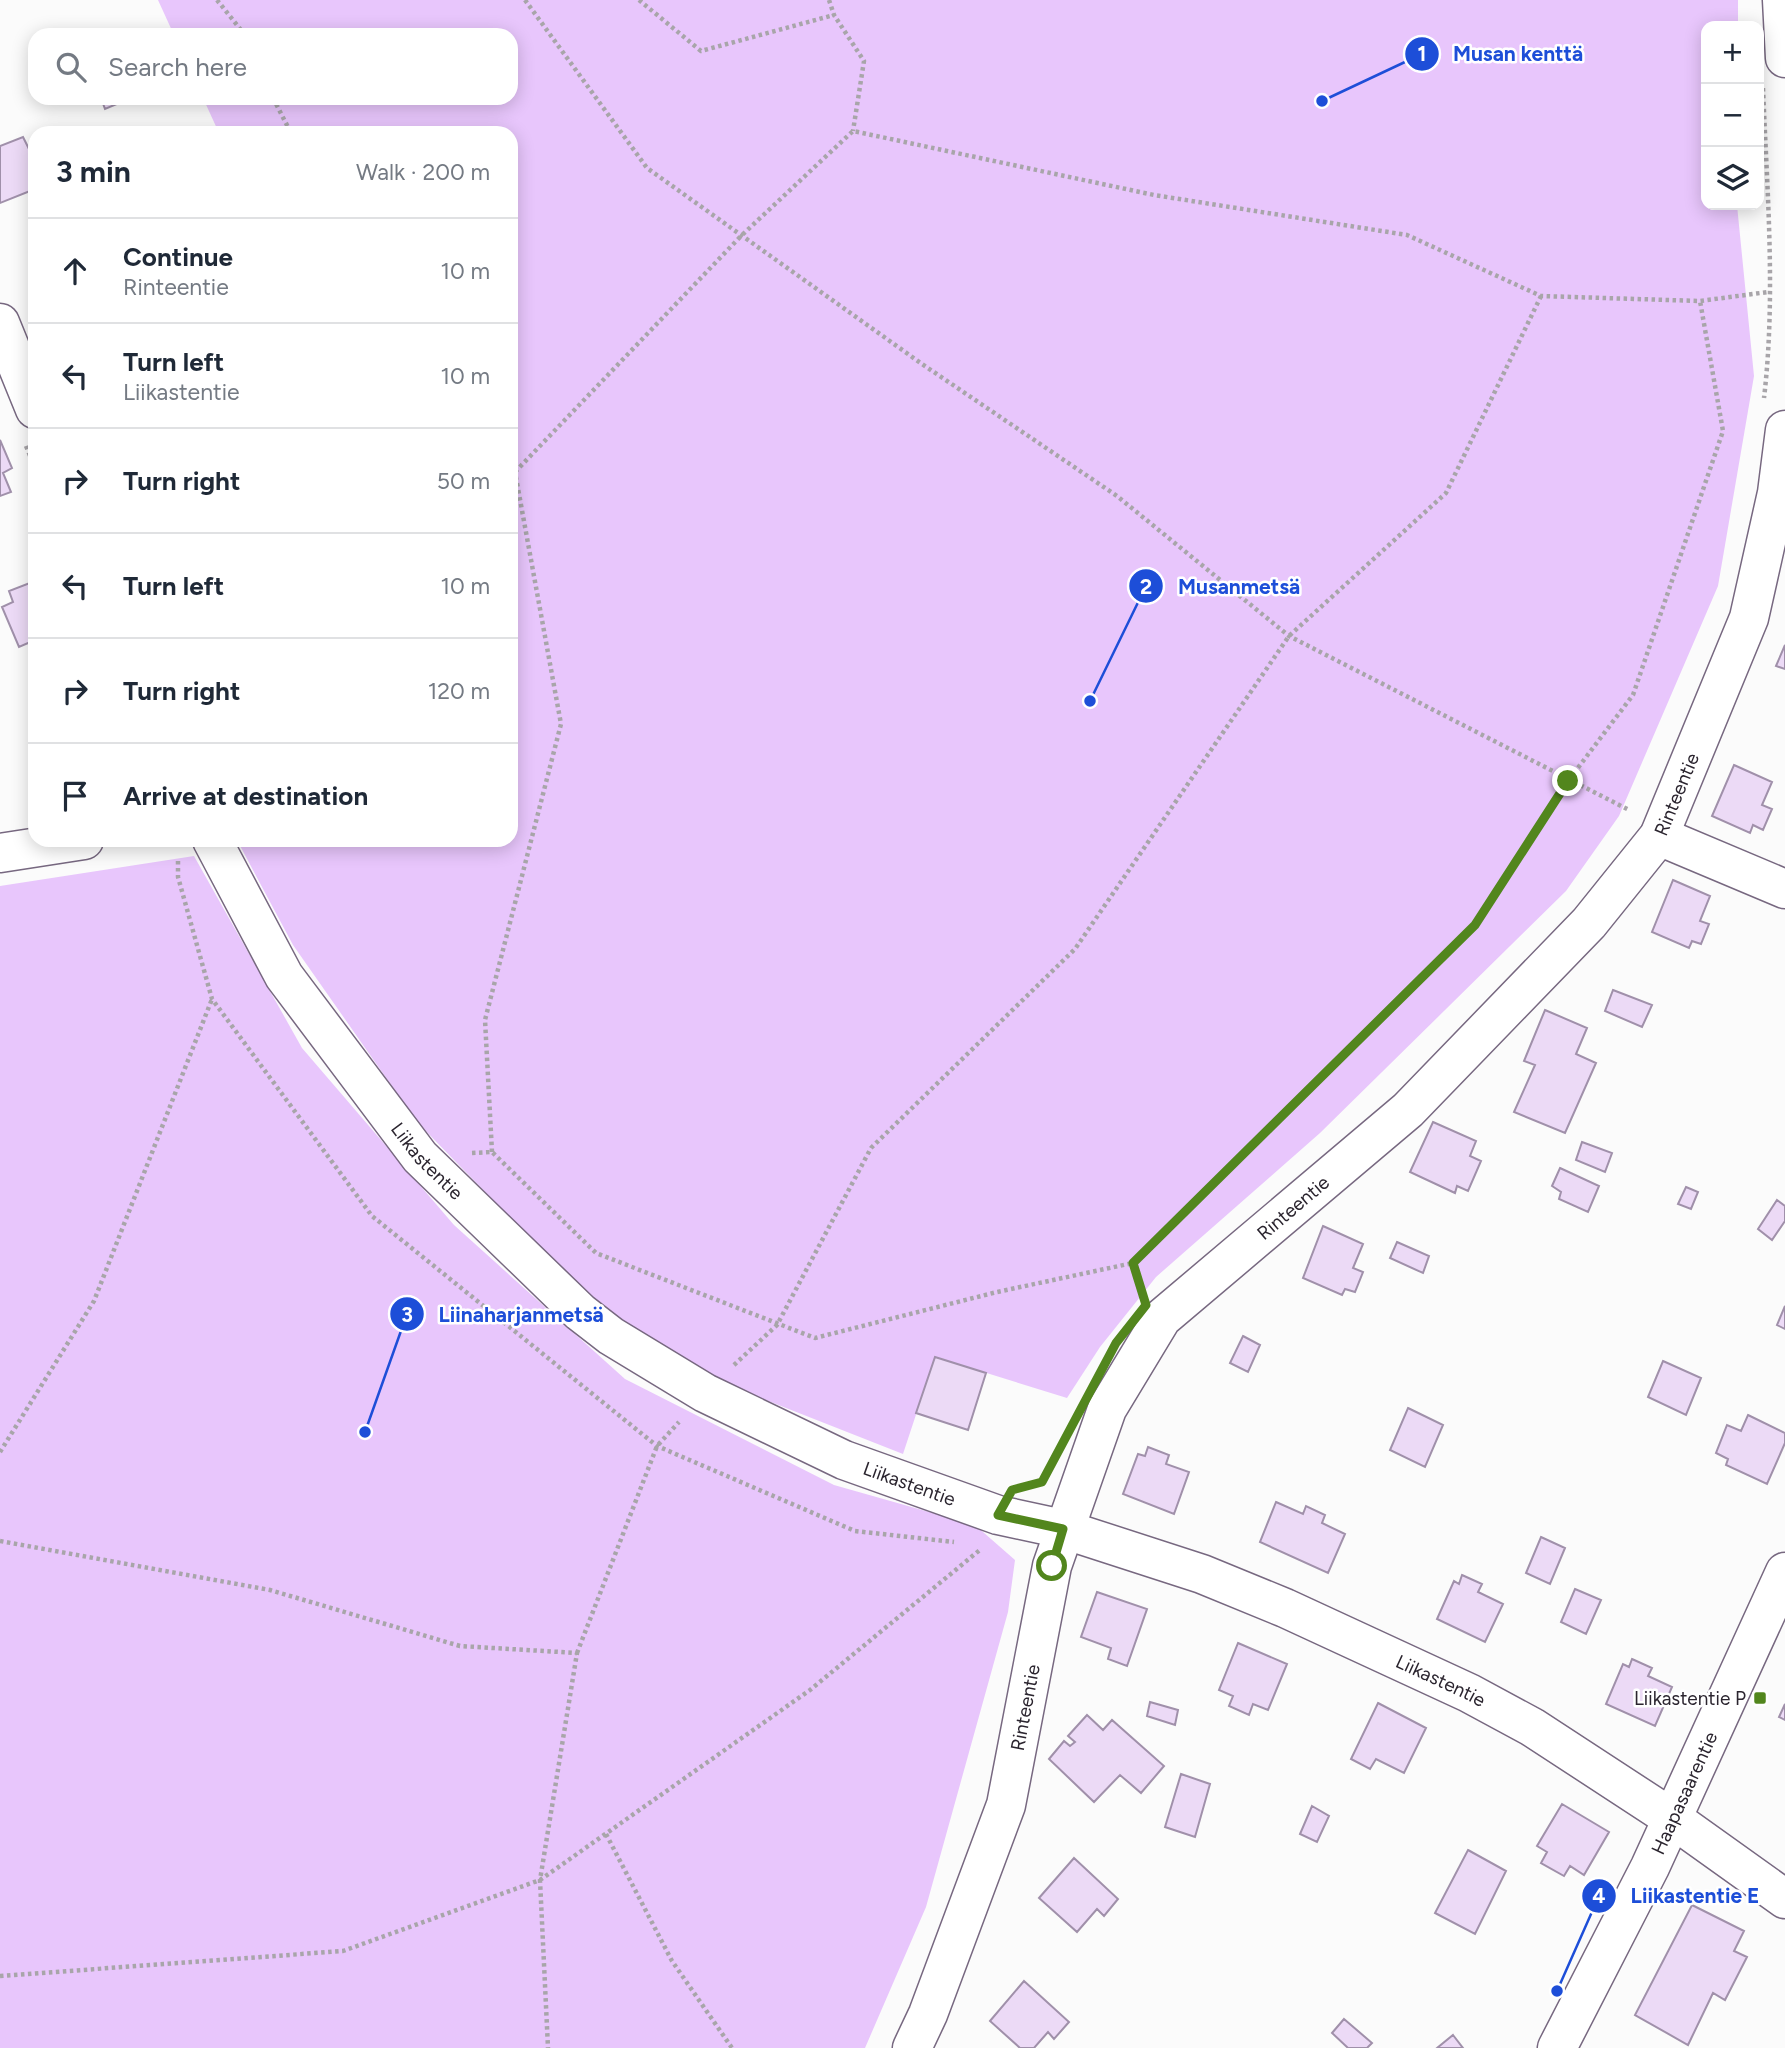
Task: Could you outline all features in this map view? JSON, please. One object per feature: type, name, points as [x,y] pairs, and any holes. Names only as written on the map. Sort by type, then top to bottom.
[{"type":"street","points":[[1774,69],[1782,0]]},
{"type":"street","points":[[0,323],[28,392]]},
{"type":"street","name":"Rinteentie","points":[[912,2048],[928,2014],[1006,1805],[1052,1566],[1107,1409],[1162,1318],[1408,1110],[1589,923],[1659,835],[1749,618],[1777,493],[1774,417]]},
{"type":"street","points":[[1659,835],[1785,889]]},
{"type":"street","points":[[0,853],[39,847]]},
{"type":"street","name":"Liikastentie","points":[[216,847],[284,976],[419,1157],[580,1312],[611,1336],[705,1393],[844,1460],[998,1515],[1063,1529],[1202,1574],[1285,1608],[1469,1693],[1532,1727],[1673,1819],[1785,1899]]},
{"type":"street","name":"Haapasaarentie","points":[[1557,2048],[1673,1819],[1785,1572]]},
{"type":"path","points":[[217,0],[239,28]]},
{"type":"path","points":[[525,0],[647,168],[1117,496],[1289,636],[1636,814],[1659,835]]},
{"type":"path","points":[[639,0],[701,51],[834,15]]},
{"type":"path","points":[[518,465],[741,236],[853,131],[864,61],[834,15],[829,0]]},
{"type":"path","points":[[1774,69],[1768,292],[1768,366],[1774,417]]},
{"type":"path","points":[[277,105],[287,126]]},
{"type":"path","points":[[853,131],[1154,195],[1407,236],[1541,296],[1700,300],[1768,292]]},
{"type":"path","points":[[548,2048],[540,1880],[577,1653],[657,1446],[705,1393],[777,1325],[872,1148],[1075,949],[1289,636],[1446,492],[1541,296]]},
{"type":"path","points":[[518,496],[561,724],[485,1020],[492,1152],[596,1253],[815,1338],[997,1292],[1133,1263],[1475,925],[1568,781],[1633,695],[1723,431],[1700,300]]},
{"type":"path","points":[[0,1452],[94,1301],[212,999]]},
{"type":"path","points":[[419,1157],[492,1152]]},
{"type":"path","points":[[1133,1263],[1143,1295]]},
{"type":"path","points":[[0,1976],[343,1951],[540,1880],[810,1690],[985,1546],[998,1515]]},
{"type":"path","points":[[0,1541],[270,1590],[460,1646],[577,1653]]},
{"type":"path","points":[[606,1834],[672,1961],[732,2048]]},
{"type":"shaded area","points":[[158,0],[1738,0],[1738,21],[1701,21],[1701,210],[1737,210],[1754,376],[1718,586],[1619,816],[1566,891],[1320,1133],[1156,1277],[1100,1347],[1067,1398],[935,1357],[903,1454],[710,1378],[629,1327],[562,1271],[417,1122],[293,945],[241,847],[518,847],[518,126],[216,126],[206,105],[518,105],[518,28],[171,28]]},
{"type":"shaded area","points":[[194,856],[302,1048],[454,1225],[625,1379],[834,1485],[975,1525],[1015,1560],[1008,1612],[926,1907],[865,2048],[0,2048],[0,886]]},
{"type":"building","points":[[23,137],[28,147],[28,192],[0,203],[0,146]]},
{"type":"building","points":[[0,440],[12,468],[3,473],[11,492],[0,496]]},
{"type":"building","points":[[28,584],[28,643],[19,647],[2,607],[13,602],[9,591]]},
{"type":"building","points":[[1785,645],[1785,669],[1776,666]]},
{"type":"building","points":[[1734,765],[1772,782],[1762,805],[1772,809],[1763,830],[1753,825],[1750,833],[1712,816]]},
{"type":"building","points":[[1673,880],[1710,896],[1700,921],[1709,924],[1701,944],[1692,941],[1689,948],[1652,932]]},
{"type":"building","points":[[1613,990],[1652,1005],[1642,1027],[1605,1011]]},
{"type":"building","points":[[1545,1010],[1587,1028],[1576,1054],[1596,1063],[1565,1133],[1514,1112],[1535,1065],[1524,1061]]},
{"type":"building","points":[[1433,1122],[1476,1141],[1470,1156],[1481,1161],[1468,1191],[1457,1186],[1455,1193],[1410,1172]]},
{"type":"building","points":[[1582,1142],[1612,1153],[1605,1172],[1576,1160]]},
{"type":"building","points":[[1560,1168],[1599,1186],[1588,1212],[1559,1199],[1561,1192],[1552,1186]]},
{"type":"building","points":[[1686,1187],[1698,1192],[1691,1209],[1678,1204]]},
{"type":"building","points":[[1777,1200],[1785,1206],[1785,1221],[1772,1240],[1758,1229]]},
{"type":"building","points":[[1323,1226],[1363,1244],[1353,1268],[1363,1272],[1355,1292],[1345,1289],[1342,1295],[1303,1278]]},
{"type":"building","points":[[1397,1242],[1429,1256],[1423,1273],[1390,1258]]},
{"type":"building","points":[[1785,1306],[1785,1329],[1777,1325]]},
{"type":"building","points":[[1243,1336],[1260,1345],[1248,1372],[1230,1363]]},
{"type":"building","points":[[935,1357],[986,1373],[968,1430],[916,1413]]},
{"type":"building","points":[[1663,1361],[1701,1378],[1686,1415],[1648,1397]]},
{"type":"building","points":[[1408,1408],[1443,1425],[1425,1467],[1390,1450]]},
{"type":"building","points":[[1748,1415],[1785,1433],[1785,1443],[1767,1484],[1726,1465],[1728,1459],[1716,1453],[1727,1425],[1741,1431]]},
{"type":"building","points":[[1148,1447],[1169,1455],[1166,1464],[1189,1472],[1174,1514],[1123,1494],[1138,1454],[1145,1456]]},
{"type":"building","points":[[1276,1502],[1303,1514],[1306,1506],[1325,1515],[1322,1523],[1345,1534],[1328,1573],[1260,1542]]},
{"type":"building","points":[[1541,1537],[1565,1548],[1550,1584],[1526,1573]]},
{"type":"building","points":[[1462,1575],[1482,1584],[1478,1592],[1503,1604],[1485,1642],[1437,1619],[1454,1581],[1459,1584]]},
{"type":"building","points":[[1575,1589],[1601,1600],[1586,1634],[1561,1622]]},
{"type":"building","points":[[1097,1592],[1147,1609],[1127,1666],[1108,1659],[1111,1648],[1081,1637]]},
{"type":"building","points":[[1238,1643],[1287,1664],[1268,1710],[1253,1704],[1249,1715],[1229,1706],[1233,1696],[1219,1690]]},
{"type":"building","points":[[1632,1659],[1652,1668],[1648,1676],[1672,1687],[1655,1726],[1606,1704],[1623,1664],[1629,1667]]},
{"type":"building","points":[[1150,1702],[1178,1710],[1175,1725],[1147,1716]]},
{"type":"building","points":[[1378,1703],[1426,1728],[1404,1773],[1376,1759],[1370,1769],[1351,1759]]},
{"type":"building","points":[[1785,1704],[1785,1720],[1779,1717]]},
{"type":"building","points":[[1087,1715],[1103,1730],[1112,1720],[1164,1766],[1141,1793],[1120,1775],[1094,1802],[1049,1759],[1064,1741],[1070,1746],[1075,1742],[1068,1736]]},
{"type":"building","points":[[1181,1774],[1210,1784],[1195,1837],[1165,1827]]},
{"type":"building","points":[[1562,1804],[1609,1832],[1584,1875],[1570,1866],[1564,1876],[1541,1863],[1547,1852],[1537,1846]]},
{"type":"building","points":[[1312,1806],[1329,1816],[1317,1842],[1300,1834]]},
{"type":"building","points":[[1468,1850],[1506,1871],[1475,1934],[1435,1913]]},
{"type":"building","points":[[1074,1858],[1118,1899],[1104,1916],[1097,1909],[1077,1932],[1039,1898]]},
{"type":"building","points":[[1692,1905],[1744,1931],[1734,1951],[1747,1957],[1725,2000],[1713,1993],[1688,2045],[1635,2015]]},
{"type":"building","points":[[1024,1981],[1069,2022],[1054,2039],[1048,2032],[1034,2048],[1020,2048],[990,2021]]},
{"type":"building","points":[[1344,2019],[1372,2043],[1367,2048],[1348,2048],[1332,2033]]},
{"type":"building","points":[[1453,2035],[1463,2048],[1437,2048]]},
{"type":"place","name":"Musan kenttä","points":[[1322,101]]},
{"type":"place","name":"Musanmetsä","points":[[1090,701]]},
{"type":"place","name":"Liinaharjanmetsä","points":[[365,1432]]},
{"type":"place","name":"Liikastentie P","points":[[1760,1698]]},
{"type":"place","name":"Liikastentie E","points":[[1557,1991]]},
{"type":"route","points":[[1052,1566],[1063,1529],[998,1515],[1012,1490],[1042,1482],[1116,1343],[1146,1305],[1133,1263],[1475,925],[1568,781]]}]
